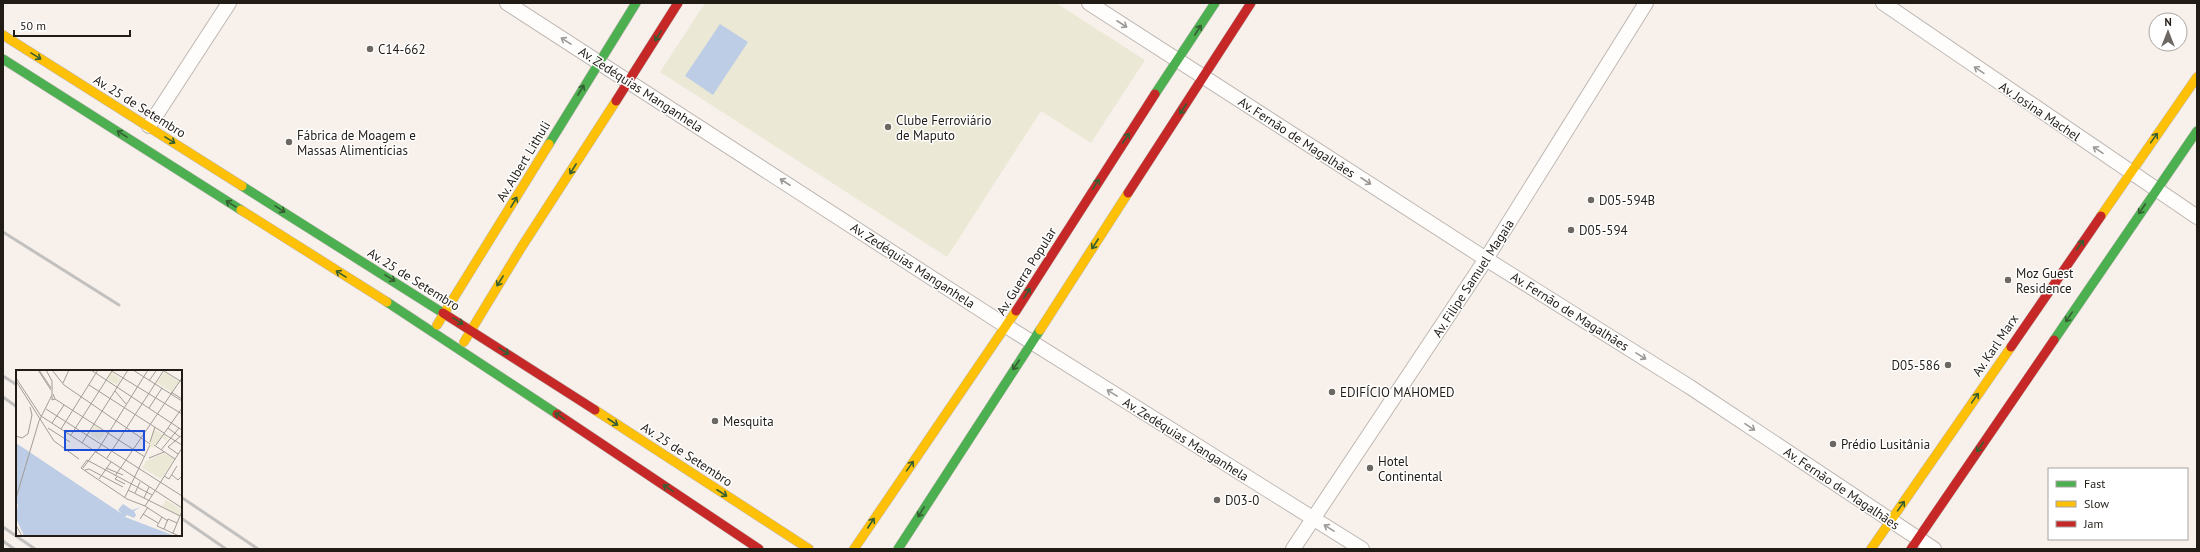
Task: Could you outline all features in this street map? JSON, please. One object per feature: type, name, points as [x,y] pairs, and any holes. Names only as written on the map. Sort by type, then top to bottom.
[{"type":"main road","name":"Av. Albert Lithuli","points":[[433,333],[636,3]]},
{"type":"main road","points":[[459,348],[521,248],[678,3]]},
{"type":"main road","name":"Av. Guerra Popular","points":[[854,549],[1006,326],[1215,3]]},
{"type":"main road","points":[[898,549],[1251,3]]},
{"type":"main road","name":"Av. 25 de Setembro","points":[[3,35],[471,330],[808,549]]},
{"type":"main road","points":[[3,59],[433,333],[459,348],[759,549]]},
{"type":"main road","name":"Av. Karl Marx","points":[[1871,549],[2197,77]]},
{"type":"main road","points":[[1914,544],[2197,132]]},
{"type":"street","points":[[149,126],[229,3]]},
{"type":"street","name":"Av. Zedéquias Manganhela","points":[[507,3],[1031,342],[1362,549]]},
{"type":"street","points":[[1089,3],[1178,60]]},
{"type":"street","name":"Av. Filipe Samuel Magaia","points":[[1293,549],[1486,259],[1646,3]]},
{"type":"street","name":"Av. Josina Machel","points":[[1883,3],[2197,218]]},
{"type":"street","name":"Av. Fernão de Magalhães","points":[[1178,60],[1486,259],[1690,387],[1890,521],[1914,544],[1934,549]]},
{"type":"shaded area","name":"Clube Ferroviário de Maputo","points":[[705,3],[1056,3],[1145,60],[1091,143],[1041,111],[947,257],[660,72]]},
{"type":"water","points":[[720,24],[748,42],[713,95],[685,76]]},
{"type":"railway","points":[[3,232],[119,305]]},
{"type":"railway","points":[[3,376],[16,384]]},
{"type":"railway","points":[[3,397],[16,406]]},
{"type":"railway","points":[[182,498],[258,549]]},
{"type":"railway","points":[[182,519],[226,549]]},
{"type":"railway","points":[[3,527],[16,536]]},
{"type":"railway","points":[[16,536],[35,549]]},
{"type":"railway","points":[[3,541],[14,549]]},
{"type":"traffic: fast","points":[[549,144],[636,3]]},
{"type":"traffic: fast","points":[[1155,94],[1215,3]]},
{"type":"traffic: fast","points":[[3,59],[241,210]]},
{"type":"traffic: fast","points":[[2054,340],[2197,131]]},
{"type":"traffic: fast","points":[[242,186],[443,313]]},
{"type":"traffic: fast","points":[[387,302],[557,414]]},
{"type":"traffic: fast","points":[[898,549],[1040,330]]},
{"type":"traffic: slow","points":[[3,35],[242,186]]},
{"type":"traffic: slow","points":[[2101,216],[2197,77]]},
{"type":"traffic: slow","points":[[464,342],[521,248],[616,101]]},
{"type":"traffic: slow","points":[[437,325],[549,144]]},
{"type":"traffic: slow","points":[[1040,330],[1128,193]]},
{"type":"traffic: slow","points":[[241,210],[387,302]]},
{"type":"traffic: slow","points":[[854,549],[1016,311]]},
{"type":"traffic: slow","points":[[1871,549],[2011,347]]},
{"type":"traffic: slow","points":[[595,410],[809,549]]},
{"type":"traffic: jam","points":[[616,101],[678,3]]},
{"type":"traffic: jam","points":[[1128,193],[1251,3]]},
{"type":"traffic: jam","points":[[1016,311],[1155,94]]},
{"type":"traffic: jam","points":[[2011,347],[2101,216]]},
{"type":"traffic: jam","points":[[443,313],[595,410]]},
{"type":"traffic: jam","points":[[1911,549],[2054,340]]},
{"type":"traffic: jam","points":[[557,414],[759,549]]},
{"type":"place","name":"C14-662","points":[[370,49]]},
{"type":"place","name":"Clube Ferroviário de Maputo","points":[[888,127]]},
{"type":"place","name":"Fábrica de Moagem e Massas Alimentícias","points":[[289,142]]},
{"type":"place","name":"D05-594B","points":[[1591,200]]},
{"type":"place","name":"D05-594","points":[[1571,230]]},
{"type":"place","name":"Moz Guest Residence","points":[[2008,280]]},
{"type":"place","name":"D05-586","points":[[1948,365]]},
{"type":"place","name":"EDIFÍCIO MAHOMED","points":[[1332,392]]},
{"type":"place","name":"Mesquita","points":[[715,421]]},
{"type":"place","name":"Prédio Lusitânia","points":[[1833,444]]},
{"type":"place","name":"Hotel Continental","points":[[1370,468]]},
{"type":"place","name":"D03-0","points":[[1217,500]]}]
